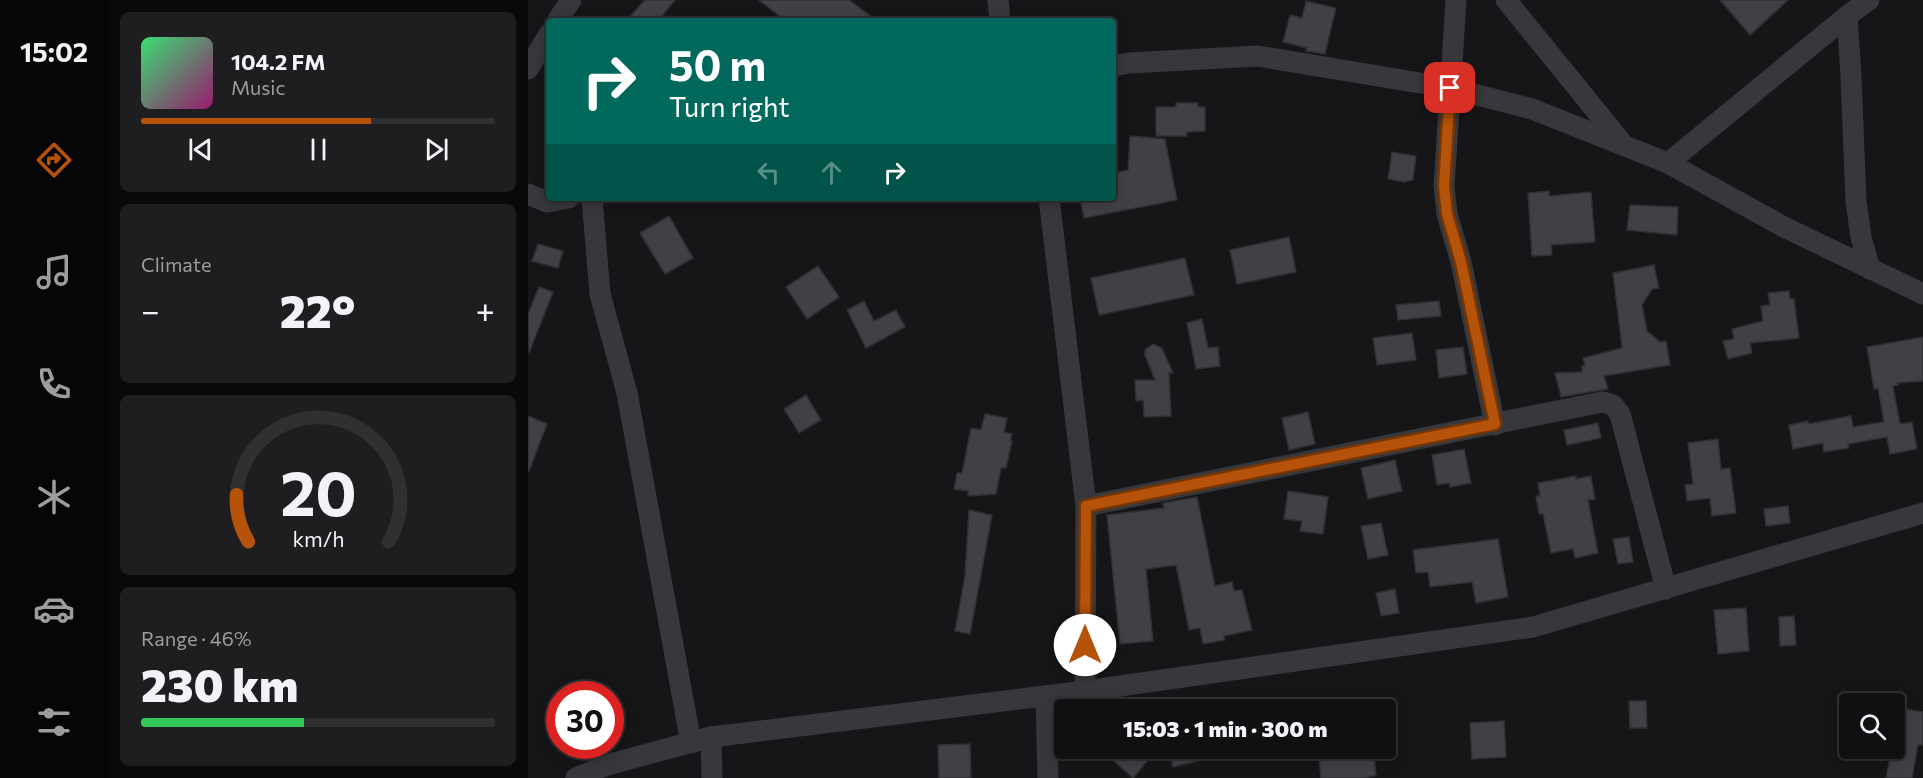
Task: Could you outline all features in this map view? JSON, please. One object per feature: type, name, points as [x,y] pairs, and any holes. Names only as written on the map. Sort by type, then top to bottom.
[{"type":"street","points":[[559,18],[572,0]]},
{"type":"street","points":[[998,0],[1000,18]]},
{"type":"street","points":[[1456,0],[1444,186],[1447,214],[1461,262],[1495,424]]},
{"type":"street","points":[[1506,0],[1625,147]]},
{"type":"street","points":[[1668,163],[1869,0]]},
{"type":"street","points":[[1847,16],[1856,201],[1861,237],[1870,269]]},
{"type":"street","points":[[528,69],[546,38]]},
{"type":"street","points":[[1116,65],[1258,56],[1450,88],[1532,109],[1668,163],[1784,227],[1923,294]]},
{"type":"street","points":[[528,194],[547,202],[552,201]]},
{"type":"street","points":[[592,201],[600,294],[627,393],[701,740],[712,778]]},
{"type":"street","points":[[1049,201],[1086,506],[1085,692]]},
{"type":"street","points":[[1086,506],[1602,402],[1612,405],[1620,414],[1666,589]]},
{"type":"street","points":[[576,778],[607,765],[701,740],[1085,692],[1533,627],[1923,513]]},
{"type":"street","points":[[1046,696],[1048,778]]},
{"type":"building","points":[[645,0],[675,0],[660,18],[629,18]]},
{"type":"building","points":[[759,0],[849,0],[873,18],[782,18]]},
{"type":"building","points":[[1720,0],[1788,0],[1750,35]]},
{"type":"building","points":[[1306,1],[1336,8],[1325,54],[1306,51],[1307,48],[1283,42],[1290,15],[1302,18]]},
{"type":"building","points":[[1176,103],[1198,103],[1198,107],[1205,107],[1205,131],[1187,132],[1187,136],[1156,136],[1156,107],[1176,107]]},
{"type":"building","points":[[1130,136],[1165,139],[1177,200],[1084,218],[1081,201],[1116,201],[1116,172],[1128,170]]},
{"type":"building","points":[[1392,152],[1416,156],[1413,180],[1404,182],[1388,179]]},
{"type":"building","points":[[1549,191],[1549,196],[1591,192],[1595,242],[1551,245],[1552,255],[1532,256],[1528,193]]},
{"type":"building","points":[[1630,205],[1678,207],[1677,235],[1627,230]]},
{"type":"building","points":[[669,216],[693,258],[665,274],[640,233]]},
{"type":"building","points":[[1289,237],[1296,272],[1237,284],[1230,250]]},
{"type":"building","points":[[538,244],[563,251],[558,268],[532,261]]},
{"type":"building","points":[[1185,258],[1194,295],[1099,315],[1091,278]]},
{"type":"building","points":[[1654,265],[1659,288],[1652,289],[1642,305],[1647,331],[1660,342],[1666,341],[1670,365],[1604,376],[1608,389],[1561,397],[1555,373],[1582,372],[1582,366],[1585,366],[1583,358],[1622,348],[1613,273]]},
{"type":"building","points":[[818,266],[839,297],[807,319],[786,287]]},
{"type":"building","points":[[539,287],[553,292],[529,353],[528,314]]},
{"type":"building","points":[[1789,291],[1790,299],[1794,299],[1799,338],[1750,343],[1752,353],[1728,359],[1723,341],[1734,339],[1732,329],[1763,321],[1761,306],[1770,305],[1768,293]]},
{"type":"building","points":[[864,301],[874,321],[896,310],[905,327],[866,348],[847,310]]},
{"type":"building","points":[[1439,301],[1441,316],[1398,320],[1396,305]]},
{"type":"building","points":[[1202,319],[1208,348],[1218,347],[1220,366],[1196,369],[1187,323]]},
{"type":"building","points":[[1412,333],[1416,360],[1377,365],[1373,338]]},
{"type":"building","points":[[1923,337],[1923,381],[1897,383],[1898,385],[1893,386],[1900,424],[1912,422],[1917,449],[1890,454],[1887,437],[1848,444],[1849,448],[1824,452],[1823,443],[1793,449],[1789,425],[1851,416],[1853,427],[1884,422],[1878,388],[1874,389],[1867,347]]},
{"type":"building","points":[[1153,344],[1162,348],[1173,373],[1169,373],[1171,416],[1144,417],[1143,400],[1136,401],[1135,380],[1155,380],[1145,355],[1145,350]]},
{"type":"building","points":[[1463,347],[1467,374],[1439,378],[1436,350]]},
{"type":"building","points":[[806,395],[821,420],[799,433],[784,409]]},
{"type":"building","points":[[1308,412],[1315,444],[1289,450],[1282,418]]},
{"type":"building","points":[[985,414],[1007,418],[1004,432],[1012,434],[1010,441],[1012,441],[1006,468],[1001,468],[996,494],[968,496],[968,491],[954,489],[957,473],[962,473],[971,428],[981,430]]},
{"type":"building","points":[[528,416],[547,424],[529,471],[528,471]]},
{"type":"building","points":[[1598,423],[1601,438],[1567,445],[1564,430]]},
{"type":"building","points":[[1718,439],[1721,469],[1730,468],[1736,513],[1712,516],[1710,498],[1687,501],[1685,485],[1693,484],[1688,443]]},
{"type":"building","points":[[1464,449],[1471,483],[1450,487],[1450,483],[1437,485],[1432,455]]},
{"type":"building","points":[[1395,460],[1402,491],[1368,499],[1361,468]]},
{"type":"building","points":[[1576,476],[1576,479],[1591,476],[1595,499],[1588,500],[1598,553],[1575,558],[1573,549],[1551,553],[1543,514],[1539,514],[1536,496],[1540,496],[1538,483]]},
{"type":"building","points":[[1288,491],[1328,497],[1323,534],[1300,531],[1302,521],[1284,519]]},
{"type":"building","points":[[1197,497],[1215,586],[1232,582],[1234,591],[1242,590],[1252,630],[1224,636],[1225,640],[1203,644],[1200,628],[1189,630],[1176,565],[1146,569],[1153,641],[1120,644],[1107,515],[1164,508],[1163,503]]},
{"type":"building","points":[[1788,506],[1790,523],[1766,526],[1764,509]]},
{"type":"building","points":[[969,510],[992,515],[970,634],[955,631],[965,576]]},
{"type":"building","points":[[1381,523],[1388,555],[1368,559],[1361,526]]},
{"type":"building","points":[[1629,537],[1633,562],[1618,564],[1613,539]]},
{"type":"building","points":[[1498,539],[1508,597],[1476,603],[1472,582],[1430,587],[1428,572],[1416,573],[1413,550]]},
{"type":"building","points":[[1395,589],[1399,613],[1381,616],[1376,593]]},
{"type":"building","points":[[1746,608],[1749,651],[1718,654],[1714,610]]},
{"type":"building","points":[[1794,616],[1796,645],[1780,646],[1779,617]]},
{"type":"building","points":[[1629,701],[1646,701],[1647,728],[1630,728]]},
{"type":"building","points":[[1905,709],[1923,712],[1923,745],[1918,745],[1912,778],[1886,778],[1890,759],[1905,759]]},
{"type":"building","points":[[1504,721],[1506,757],[1472,759],[1470,723]]},
{"type":"building","points":[[970,744],[971,778],[939,778],[938,745]]},
{"type":"building","points":[[1111,759],[1149,759],[1133,778]]},
{"type":"building","points":[[1171,759],[1206,759],[1173,767]]},
{"type":"building","points":[[1319,759],[1374,759],[1376,775],[1365,778],[1321,778]]},
{"type":"route","points":[[1085,645],[1086,506],[1495,424],[1461,262],[1447,214],[1444,186],[1450,88]]}]
